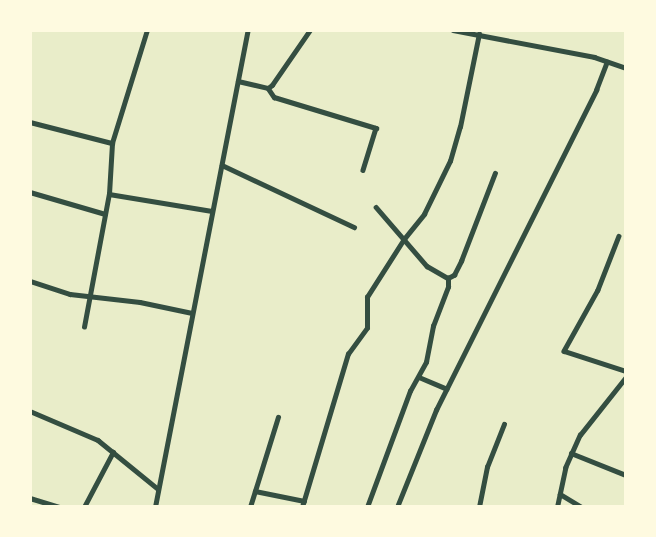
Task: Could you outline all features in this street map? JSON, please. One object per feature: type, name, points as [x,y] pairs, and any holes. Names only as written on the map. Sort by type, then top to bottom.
[{"type":"street","points":[[84,327],[109,194],[112,143],[147,30]]},
{"type":"street","points":[[155,507],[248,30]]},
{"type":"street","points":[[268,88],[310,30]]},
{"type":"street","points":[[453,30],[626,68]]},
{"type":"street","points":[[302,507],[348,354],[367,328],[367,297],[436,194],[450,161],[460,127],[479,34]]},
{"type":"street","points":[[397,507],[447,389],[596,90],[607,62]]},
{"type":"street","points":[[238,80],[268,88],[274,97],[376,128],[363,170]]},
{"type":"street","points":[[30,122],[112,143]]},
{"type":"street","points":[[222,166],[354,227]]},
{"type":"street","points":[[376,207],[433,272],[448,278],[454,275],[461,261],[495,173]]},
{"type":"street","points":[[30,192],[105,214]]},
{"type":"street","points":[[109,194],[212,211]]},
{"type":"street","points":[[558,507],[570,453],[580,435],[626,374],[565,351],[598,290],[619,236]]},
{"type":"street","points":[[367,507],[377,476],[419,377],[448,287],[448,278]]},
{"type":"street","points":[[30,281],[89,298],[130,301],[192,313]]},
{"type":"street","points":[[419,377],[447,389]]},
{"type":"street","points":[[30,411],[98,440],[158,489]]},
{"type":"street","points":[[250,507],[278,416]]},
{"type":"street","points":[[479,507],[486,467],[504,424]]},
{"type":"street","points":[[84,507],[113,452]]},
{"type":"street","points":[[570,453],[626,475]]},
{"type":"street","points":[[255,491],[303,501]]},
{"type":"street","points":[[560,494],[582,507]]},
{"type":"street","points":[[30,498],[60,507]]}]
